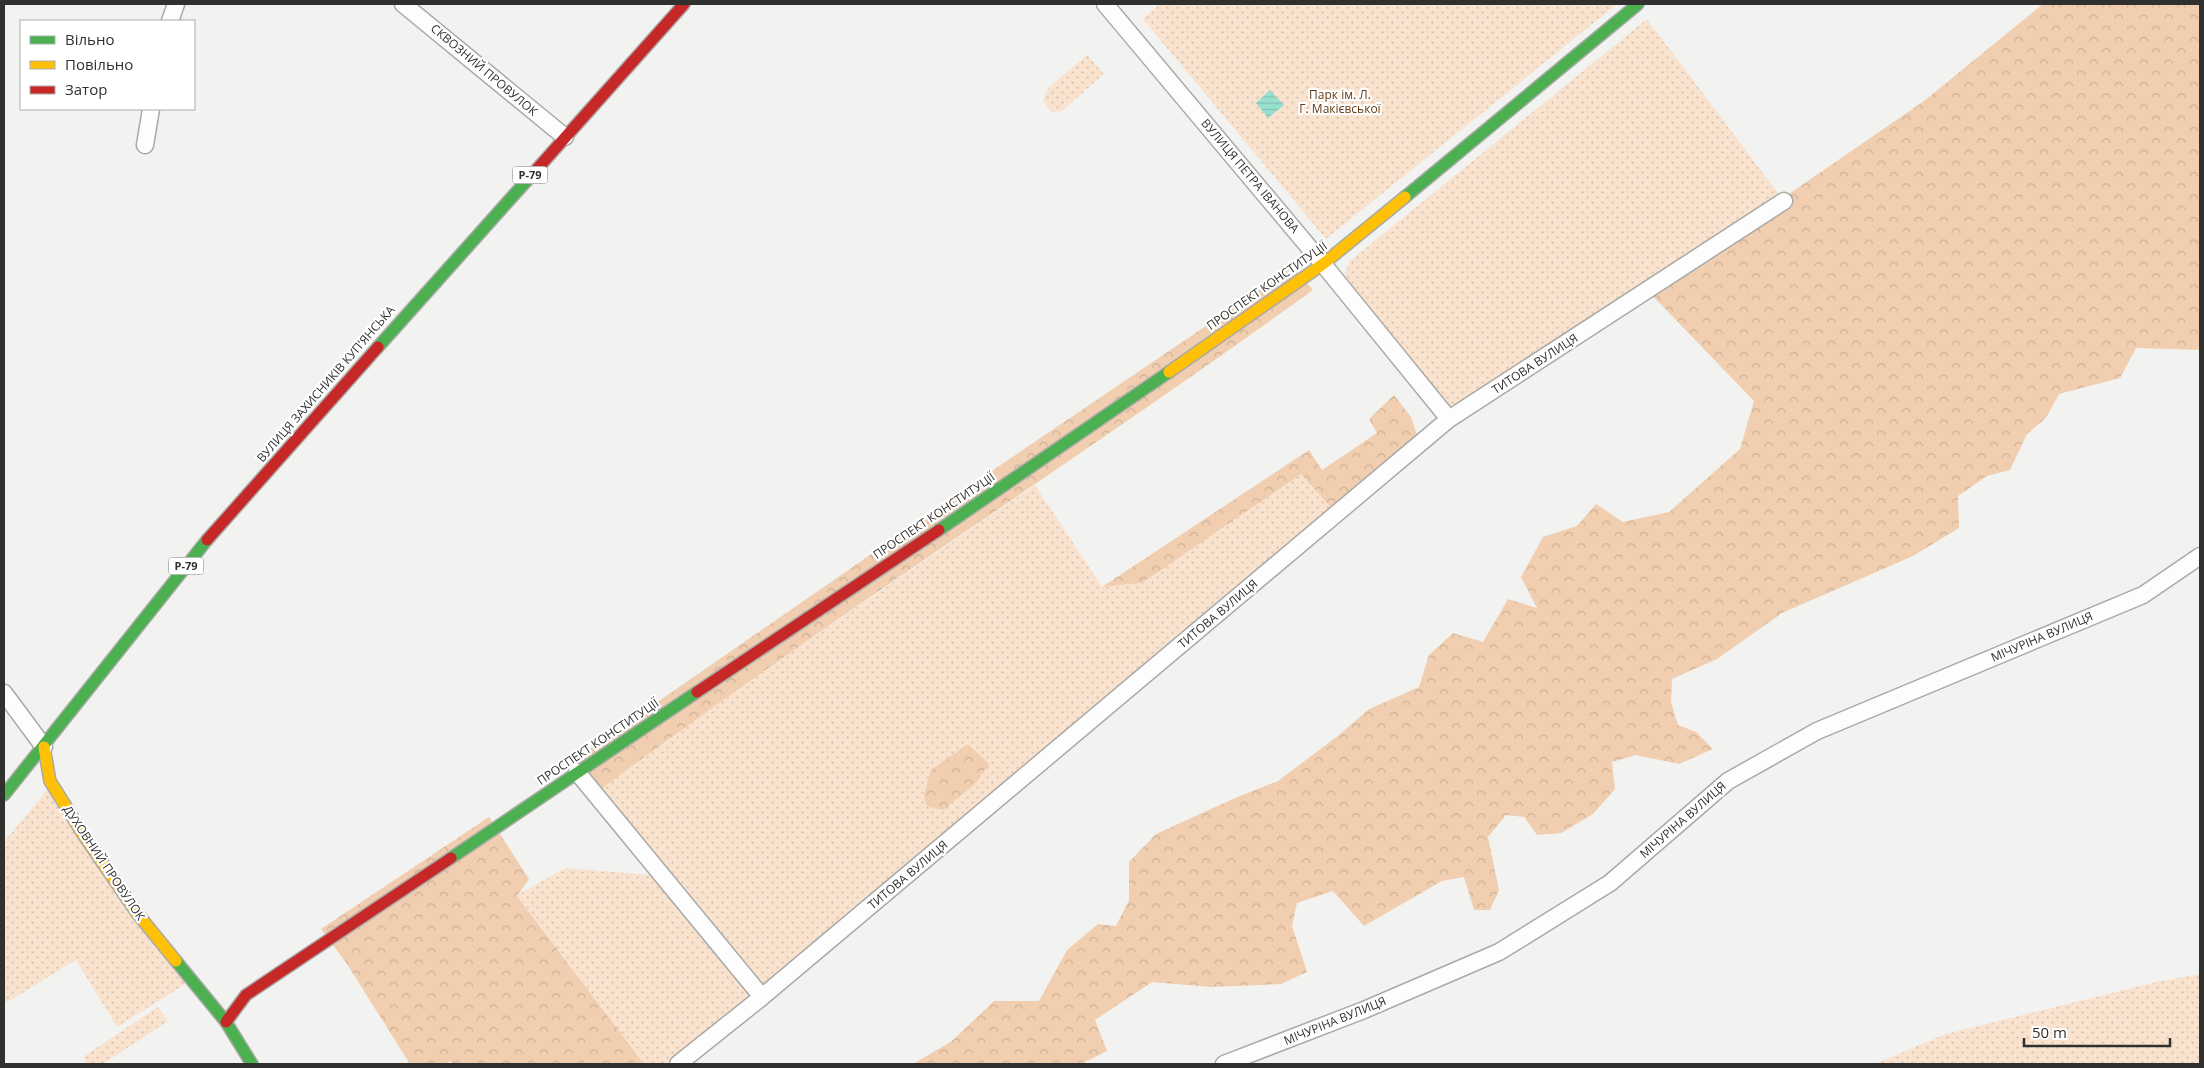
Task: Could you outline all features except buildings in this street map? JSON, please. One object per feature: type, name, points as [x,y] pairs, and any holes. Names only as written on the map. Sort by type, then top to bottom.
[{"type":"main road","name":"ВУЛИЦЯ ЗАХИСНИКІВ КУП'ЯНСЬКА","points":[[4,795],[214,531],[684,4]]},
{"type":"main road","name":"ПРОСПЕКТ КОНСТИТУЦІЇ","points":[[226,1022],[246,995],[1026,471],[1323,264],[1636,4]]},
{"type":"main road","name":"ДУХОВНИЙ ПРОВУЛОК","points":[[44,747],[50,781],[85,837],[137,913],[226,1022],[252,1064]]},
{"type":"street","points":[[170,20],[176,4]]},
{"type":"street","name":"СКВОЗНИЙ ПРОВУЛОК","points":[[403,4],[565,136]]},
{"type":"street","name":"ВУЛИЦЯ ПЕТРА ІВАНОВА","points":[[1105,4],[1323,264],[1449,419]]},
{"type":"street","points":[[145,145],[151,110]]},
{"type":"street","name":"ТИТОВА ВУЛИЦЯ","points":[[678,1064],[762,997],[1449,419],[1784,201]]},
{"type":"street","name":"МІЧУРІНА ВУЛИЦЯ","points":[[1224,1064],[1364,1010],[1499,952],[1610,883],[1728,781],[1817,731],[2143,595],[2200,556]]},
{"type":"street","name":"ДУХОВНИЙ ПРОВУЛОК","points":[[4,693],[44,747]]},
{"type":"street","points":[[577,772],[762,997]]},
{"type":"green space","name":"Парк ім. Л. Г. Макієвської","points":[[1160,4],[1617,4],[1326,239],[1143,19]]},
{"type":"green space","points":[[2043,4],[2200,4],[2200,350],[2136,348],[2120,378],[2059,394],[2046,418],[2027,434],[2010,470],[1987,476],[1958,496],[1959,528],[1913,556],[1782,613],[1717,659],[1672,679],[1671,702],[1678,725],[1696,732],[1713,749],[1679,764],[1636,755],[1612,762],[1615,789],[1593,814],[1561,833],[1537,835],[1524,817],[1506,815],[1488,837],[1499,890],[1490,910],[1474,910],[1464,877],[1442,881],[1364,926],[1333,891],[1297,903],[1292,926],[1307,972],[1281,984],[1211,987],[1152,982],[1095,1020],[1107,1051],[1081,1064],[913,1064],[952,1041],[994,1001],[1039,1001],[1067,950],[1098,924],[1116,926],[1129,900],[1129,862],[1156,834],[1235,798],[1278,781],[1339,735],[1369,709],[1419,687],[1429,655],[1453,633],[1483,642],[1508,599],[1537,608],[1521,577],[1543,537],[1577,526],[1596,504],[1623,522],[1669,512],[1740,449],[1754,401],[1648,291],[1924,101]]},
{"type":"green space","points":[[1647,19],[1784,201],[1472,404],[1450,405],[1358,296],[1345,274],[1350,261]]},
{"type":"green space","points":[[1087,55],[1104,74],[1062,111],[1052,112],[1043,101],[1048,88]]},
{"type":"green space","points":[[1293,267],[1313,290],[776,662],[600,790],[575,759],[974,483]]},
{"type":"green space","points":[[1394,395],[1411,417],[1420,444],[1337,514],[1301,474],[1142,583],[1102,587],[1309,450],[1322,470],[1377,433],[1369,419]]},
{"type":"green space","points":[[1301,473],[1337,514],[678,1064],[644,1064],[517,895],[566,868],[662,876],[595,794],[711,707],[1035,485],[1102,587],[1142,583]]},
{"type":"green space","points":[[968,744],[989,764],[975,784],[943,810],[927,806],[924,796],[931,770]]},
{"type":"green space","points":[[52,784],[192,980],[117,1027],[76,960],[4,1004],[4,842]]},
{"type":"green space","points":[[489,817],[529,879],[517,896],[644,1064],[453,1064],[450,1061],[446,1064],[410,1064],[345,961],[321,929]]},
{"type":"green space","points":[[2200,974],[2200,1064],[1875,1064],[1946,1034],[2156,982]]},
{"type":"green space","points":[[158,1007],[168,1021],[103,1064],[87,1064],[83,1057]]},
{"type":"shaded area","points":[[1270,90],[1284,105],[1268,118],[1256,103]]},
{"type":"traffic: fast","points":[[1405,197],[1638,4]]},
{"type":"traffic: fast","points":[[378,347],[530,177]]},
{"type":"traffic: fast","points":[[939,530],[1169,372]]},
{"type":"traffic: fast","points":[[4,795],[207,540]]},
{"type":"traffic: fast","points":[[451,858],[697,692]]},
{"type":"traffic: fast","points":[[176,961],[226,1022],[252,1064]]},
{"type":"traffic: slow","points":[[1169,372],[1323,264],[1405,197]]},
{"type":"traffic: slow","points":[[44,747],[50,781],[85,837],[137,913],[176,961]]},
{"type":"traffic: jam","points":[[530,177],[684,4]]},
{"type":"traffic: jam","points":[[207,540],[378,347]]},
{"type":"traffic: jam","points":[[697,692],[939,530]]},
{"type":"traffic: jam","points":[[226,1022],[246,995],[451,858]]}]
